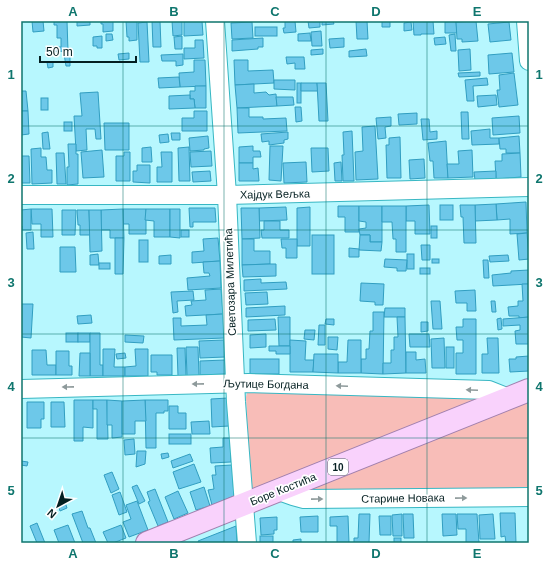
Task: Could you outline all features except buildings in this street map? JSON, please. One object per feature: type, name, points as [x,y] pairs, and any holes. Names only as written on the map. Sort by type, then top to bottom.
[{"type":"main road","name":"Боре Костића","points":[[147,543],[529,390]]},
{"type":"street","name":"Светозара Милетића","points":[[215,21],[227,195],[235,383],[248,543]]},
{"type":"street","points":[[526,21],[529,61]]},
{"type":"street","name":"Хајдук Вељка","points":[[21,195],[227,195],[529,187]]},
{"type":"street","name":"Љутице Богдана","points":[[21,389],[235,383],[489,390],[509,398]]},
{"type":"street","name":"Старине Новака","points":[[279,491],[304,499],[529,497]]},
{"type":"shaded area","points":[[251,391],[484,397],[255,492],[251,489],[250,485],[246,397],[247,393]]},
{"type":"shaded area","points":[[529,399],[529,491],[305,496],[302,489]]}]
